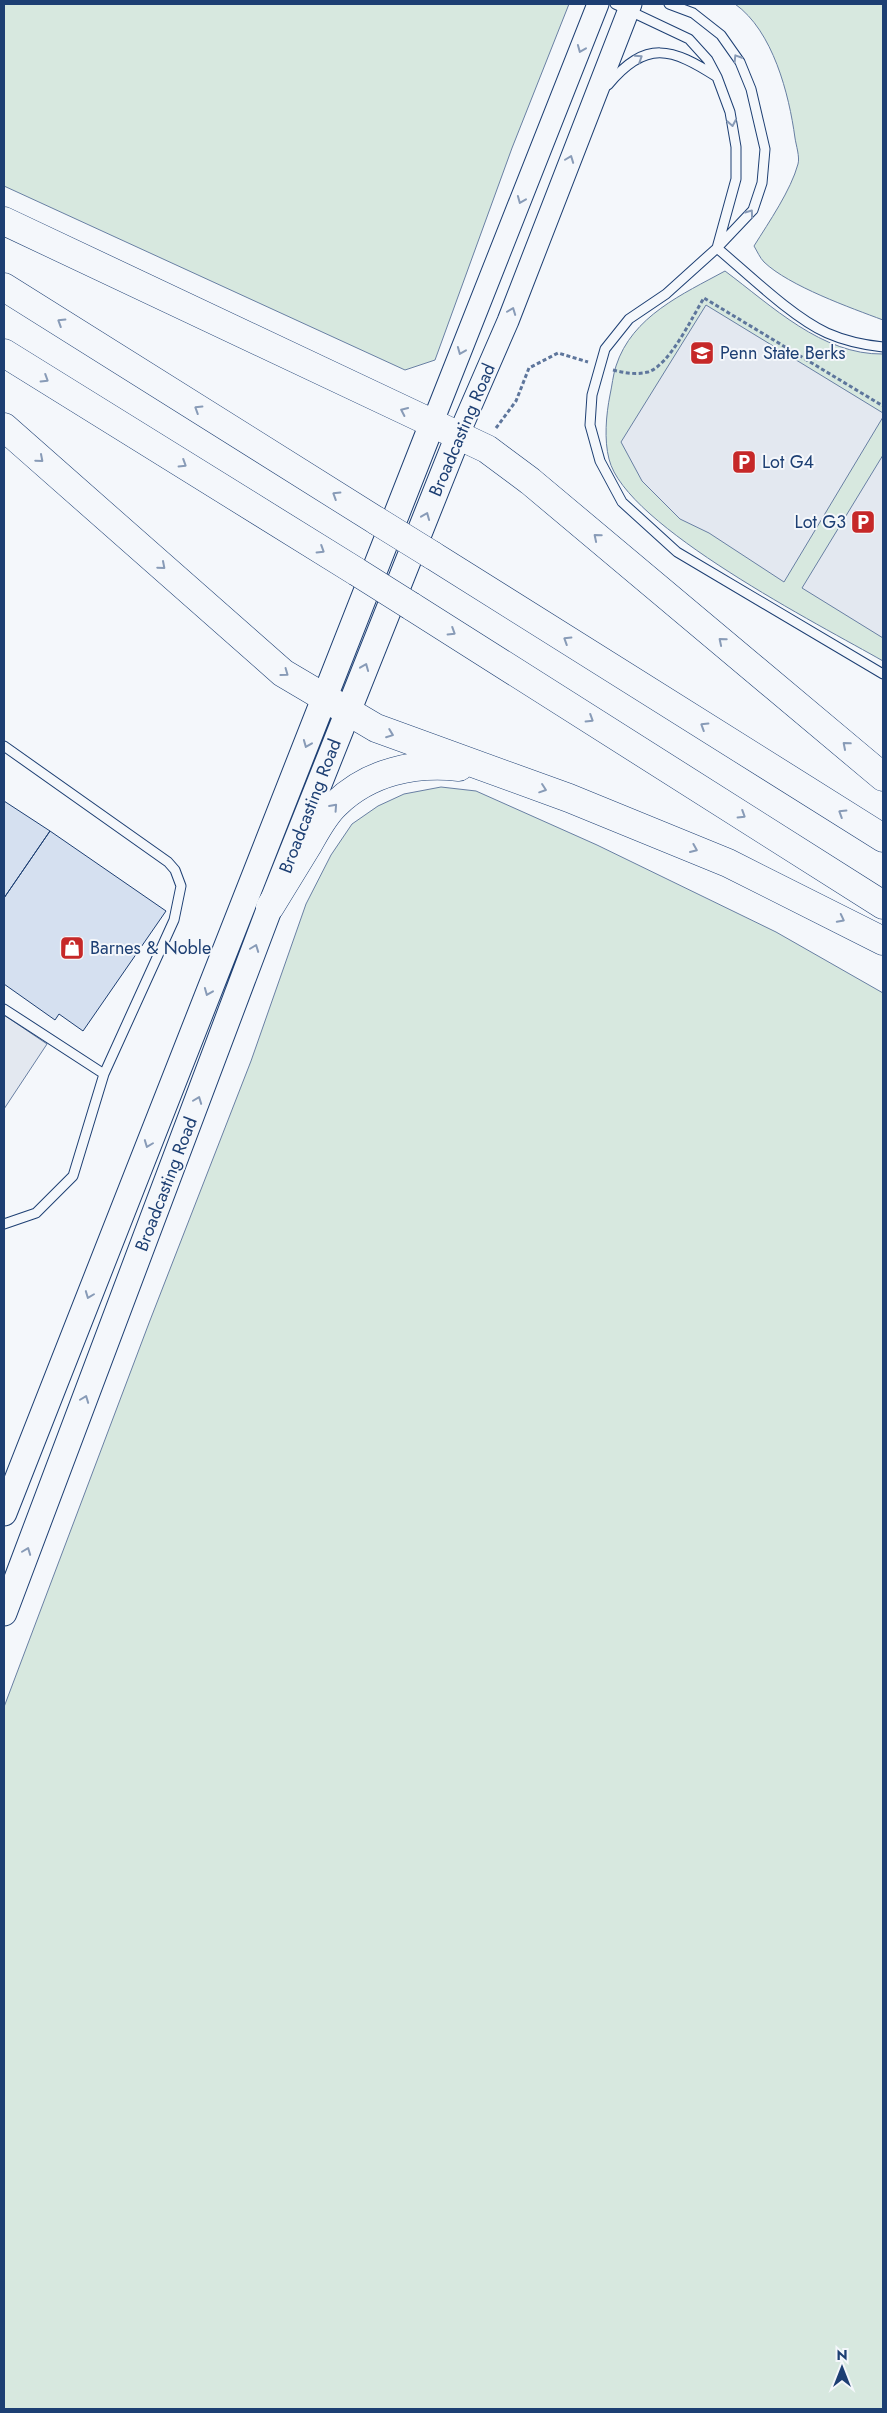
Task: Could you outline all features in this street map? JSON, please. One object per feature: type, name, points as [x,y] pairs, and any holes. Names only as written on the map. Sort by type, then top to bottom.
[{"type":"highway","points":[[4,221],[470,441],[500,457],[883,777]]},
{"type":"highway","points":[[4,287],[883,838]]},
{"type":"highway","points":[[4,353],[358,572],[883,904]]},
{"type":"highway","points":[[4,427],[283,673],[336,705],[376,728],[578,801],[728,863],[883,941]]},
{"type":"highway","points":[[270,907],[321,823],[335,804],[361,785],[377,776],[410,767],[433,765],[490,770]]},
{"type":"main road","name":"Broadcasting Road","points":[[4,1613],[10,1578],[270,907],[336,705],[432,424]]},
{"type":"main road","name":"Broadcasting Road","points":[[4,1513],[336,705],[470,441]]},
{"type":"street","name":"Broadcasting Road","points":[[432,424],[598,4]]},
{"type":"street","name":"Broadcasting Road","points":[[470,441],[508,321],[592,104],[625,6]]},
{"type":"lane","points":[[669,4],[693,13],[722,35],[740,62],[751,89],[764,142],[762,183],[754,210],[717,248],[666,294],[629,319],[605,349],[592,395],[590,425],[600,461],[622,502],[677,552],[883,674]]},
{"type":"lane","points":[[625,6],[689,39],[708,60],[717,77],[730,112],[736,147],[736,180],[717,248]]},
{"type":"lane","points":[[592,104],[618,73],[646,54],[655,51],[675,54],[693,62],[717,77]]},
{"type":"lane","points":[[717,248],[791,309],[827,333],[864,345],[883,347]]},
{"type":"lane","points":[[4,746],[168,862],[175,870],[181,886],[174,920],[104,1074],[73,1176],[36,1212],[4,1224]]},
{"type":"lane","points":[[4,1009],[104,1074]]},
{"type":"path","points":[[470,441],[516,401],[529,368],[558,353],[628,374],[648,372],[656,368],[665,360],[704,298],[883,406]]},
{"type":"shaded area","points":[[4,4],[569,4],[512,148],[435,360],[405,370],[4,186]]},
{"type":"shaded area","points":[[735,4],[883,4],[883,320],[821,296],[789,280],[764,262],[754,246],[785,195],[795,174],[799,158],[788,102],[777,65],[760,30]]},
{"type":"shaded area","points":[[725,271],[780,313],[819,337],[839,346],[861,352],[883,354],[883,661],[729,572],[687,543],[650,514],[623,485],[609,459],[606,436],[607,411],[615,369],[624,349],[634,333],[661,308]]},
{"type":"shaded area","name":"Lot G4","points":[[706,305],[883,413],[883,417],[784,582],[709,533],[680,519],[642,481],[621,442]]},
{"type":"shaded area","name":"Lot G3","points":[[883,455],[883,638],[802,588]]},
{"type":"shaded area","points":[[441,787],[476,791],[597,845],[776,932],[883,993],[883,2409],[4,2409],[4,1707],[149,1323],[251,1061],[306,904],[331,855],[352,824],[378,806],[404,794]]},
{"type":"shaded area","points":[[4,1015],[47,1044],[4,1109]]},
{"type":"building","points":[[4,801],[50,831],[4,898]]},
{"type":"building","name":"Barnes & Noble","points":[[50,831],[166,911],[83,1031],[59,1014],[55,1020],[4,984],[4,898]]},
{"type":"place","name":"Penn State Berks","points":[[702,353]]},
{"type":"place","name":"Lot G4","points":[[744,462]]},
{"type":"place","name":"Lot G3","points":[[863,522]]},
{"type":"place","name":"Barnes & Noble","points":[[72,948]]}]
